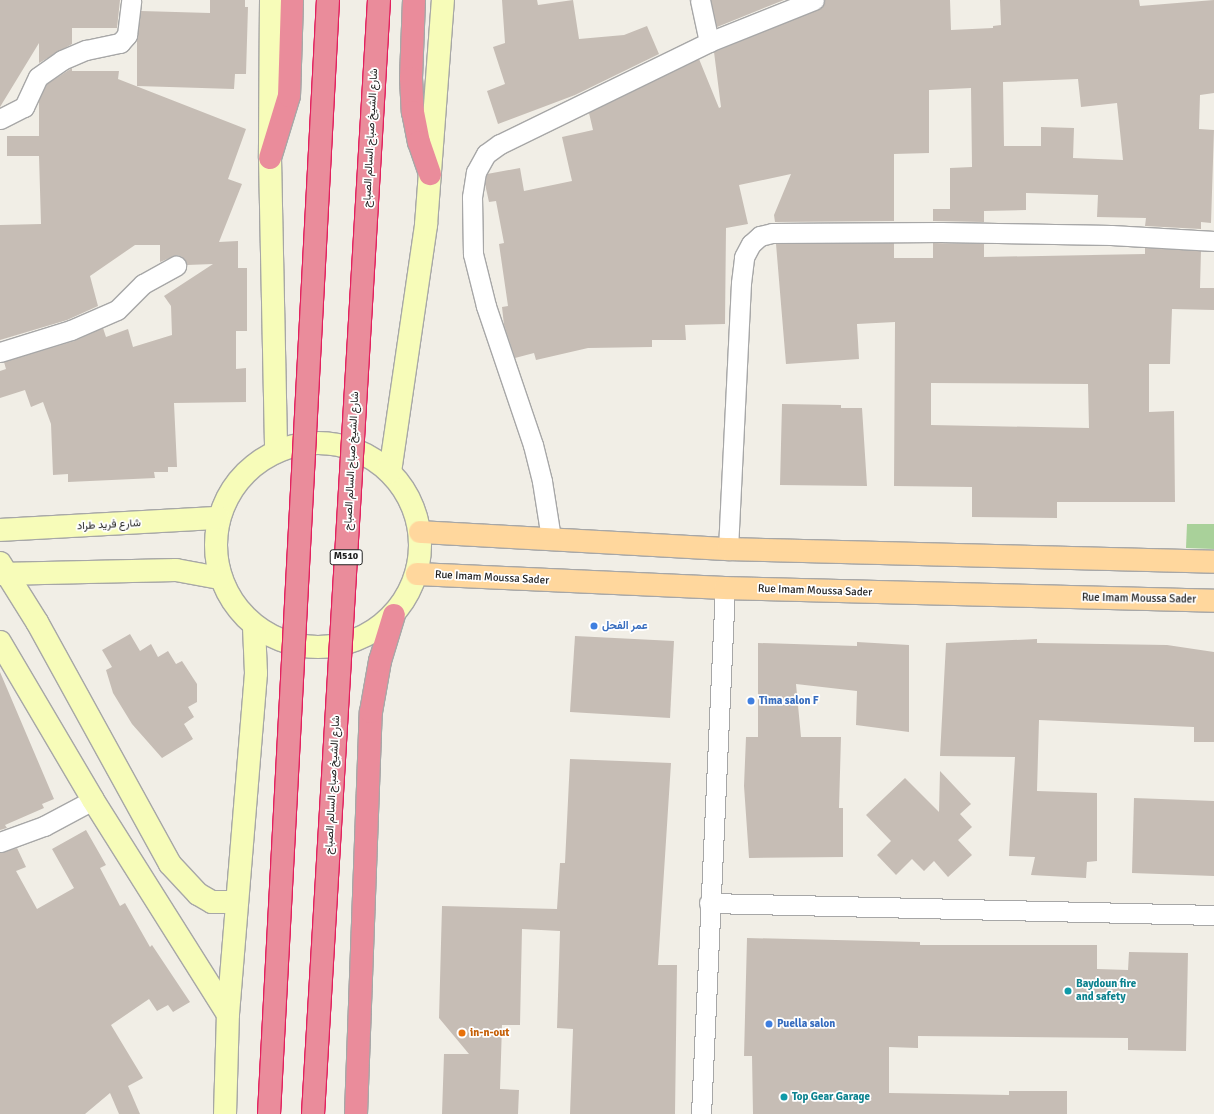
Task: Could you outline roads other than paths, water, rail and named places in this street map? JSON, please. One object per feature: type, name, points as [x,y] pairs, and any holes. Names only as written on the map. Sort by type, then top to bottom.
[{"type":"highway","points":[[270,158],[289,96],[292,0]]},
{"type":"highway","points":[[268,1114],[328,0]]},
{"type":"highway","name":"شارع الشيخ صباح السالم الصباح","points":[[313,1114],[380,0]]},
{"type":"highway","points":[[414,0],[410,78],[413,112],[418,142],[430,174]]},
{"type":"highway","points":[[356,1114],[371,712],[380,661],[394,615]]},
{"type":"main road","points":[[420,532],[728,549],[1214,562]]},
{"type":"main road","name":"Rue Imam Moussa Sader","points":[[417,574],[725,588],[1214,601]]},
{"type":"street","points":[[0,118],[24,107],[38,77],[62,60],[86,50],[120,43],[127,35],[131,0]]},
{"type":"street","points":[[271,0],[270,158],[276,451]]},
{"type":"street","points":[[390,472],[416,309],[430,174],[443,0]]},
{"type":"street","points":[[700,0],[709,42]]},
{"type":"street","points":[[550,538],[542,481],[533,445],[475,266],[471,223],[476,172],[486,154],[500,144],[709,42],[814,0]]},
{"type":"street","points":[[728,549],[741,283],[744,257],[751,244],[760,236],[772,232],[940,232],[1111,234],[1214,241]]},
{"type":"street","points":[[0,352],[71,330],[117,310],[143,284],[176,266]]},
{"type":"street","points":[[324,443],[342,446],[370,457],[390,472],[404,490],[414,510],[420,532],[420,553],[417,574],[408,596],[394,615],[370,634],[342,645],[311,648],[281,642],[254,627],[233,605],[219,578],[214,549],[218,518],[230,490],[250,468],[276,451],[299,444],[324,443]]},
{"type":"street","name":"شارع فريد طراد","points":[[0,530],[218,518]]},
{"type":"street","points":[[2,570],[176,570],[219,578]]},
{"type":"street","points":[[2,570],[37,622],[170,864],[182,879],[198,894],[212,902],[237,902]]},
{"type":"street","points":[[701,1114],[709,903],[725,588]]},
{"type":"street","points":[[225,1114],[228,1014],[256,673],[254,627]]},
{"type":"street","points":[[2,648],[93,800],[228,1014]]},
{"type":"street","points":[[0,842],[44,826],[93,800]]},
{"type":"street","points":[[709,903],[1214,915]]},
{"type":"place","name":"عمر الفحل","points":[[594,626]]},
{"type":"place","name":"Tima salon F","points":[[751,701]]},
{"type":"place","name":"Baydoun fire and safety","points":[[1068,991]]},
{"type":"place","name":"Puella salon","points":[[769,1024]]},
{"type":"place","name":"in-n-out","points":[[462,1033]]},
{"type":"place","name":"Top Gear Garage","points":[[784,1097]]}]
